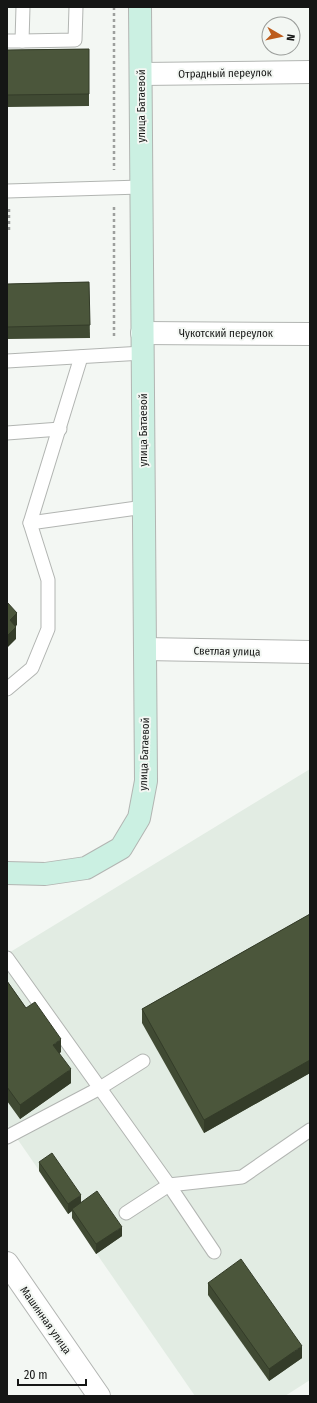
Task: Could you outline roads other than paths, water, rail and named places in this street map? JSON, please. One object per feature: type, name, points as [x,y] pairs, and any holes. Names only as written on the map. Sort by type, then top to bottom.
[{"type":"main road","name":"улица Батаевой","points":[[7,873],[45,874],[86,868],[121,848],[139,818],[146,781],[140,7]]},
{"type":"street","name":"Отрадный переулок","points":[[140,74],[310,72]]},
{"type":"street","name":"Чукотский переулок","points":[[142,343],[310,334]]},
{"type":"street","name":"Светлая улица","points":[[145,649],[310,652]]},
{"type":"street","name":"Машинная улица","points":[[7,1263],[99,1396]]},
{"type":"lane","points":[[22,41],[23,7]]},
{"type":"lane","points":[[7,41],[75,40],[76,7]]},
{"type":"lane","points":[[8,191],[141,186]]},
{"type":"lane","points":[[7,361],[80,357],[142,343]]},
{"type":"lane","points":[[7,689],[32,668],[48,629],[48,580],[30,523],[60,429],[80,357]]},
{"type":"lane","points":[[7,433],[60,429]]},
{"type":"lane","points":[[30,523],[144,507]]},
{"type":"lane","points":[[7,958],[169,1185],[214,1252]]},
{"type":"lane","points":[[7,1137],[100,1088],[143,1061]]},
{"type":"lane","points":[[126,1213],[169,1185],[242,1177],[310,1130]]}]
